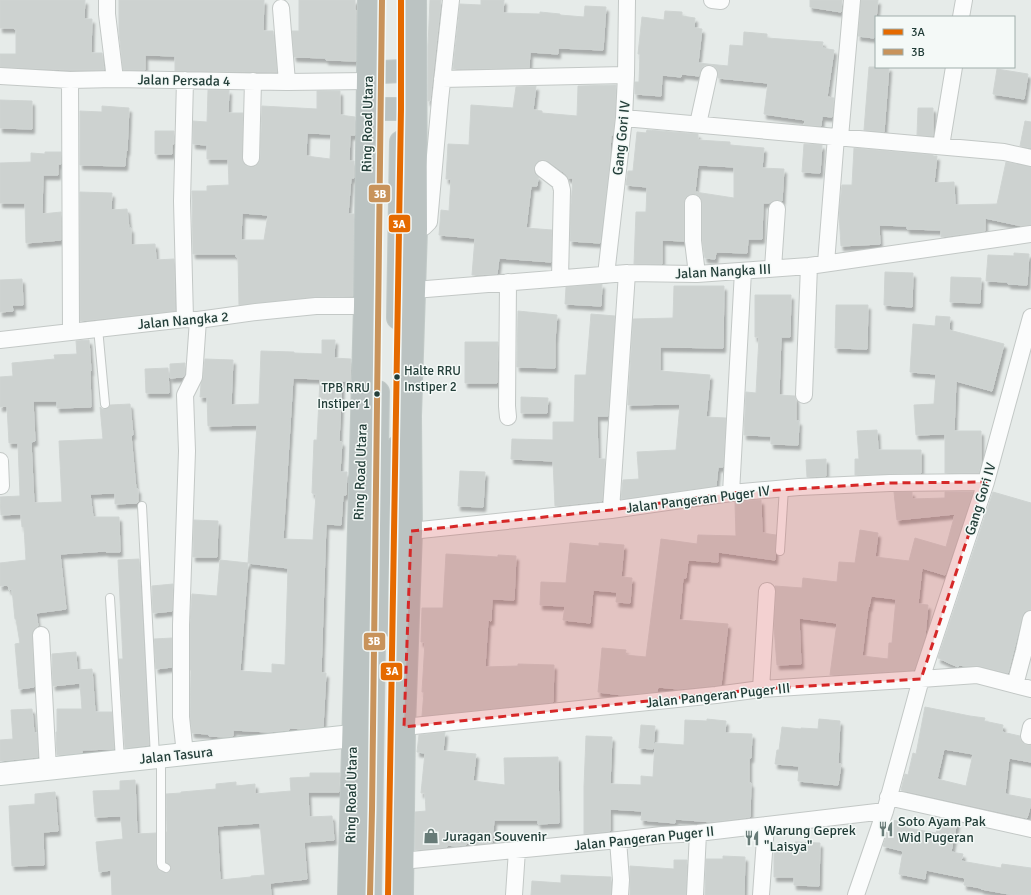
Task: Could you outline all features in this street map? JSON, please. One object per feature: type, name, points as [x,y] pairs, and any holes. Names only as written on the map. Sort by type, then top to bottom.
[{"type":"highway","name":"Ring Road Utara","points":[[345,895],[351,811],[365,306],[384,75],[369,0]]},
{"type":"highway","points":[[382,0],[384,75],[391,109],[403,416],[411,531],[404,727],[402,895]]},
{"type":"highway","points":[[384,75],[401,0]]},
{"type":"highway","points":[[388,895],[403,416],[414,290],[416,230],[415,0]]},
{"type":"highway","points":[[370,895],[391,109]]},
{"type":"street","points":[[107,0],[107,14],[115,79]]},
{"type":"street","points":[[416,230],[424,227],[429,222],[451,0]]},
{"type":"street","name":"Gang Gori IV","points":[[606,275],[624,118],[627,0]]},
{"type":"street","points":[[712,0],[721,0]]},
{"type":"street","points":[[826,263],[852,0]]},
{"type":"street","points":[[961,16],[964,0]]},
{"type":"street","points":[[280,8],[287,82]]},
{"type":"street","points":[[941,146],[954,68]]},
{"type":"street","points":[[698,124],[709,74]]},
{"type":"street","name":"Jalan Persada 4","points":[[0,76],[70,80],[115,79],[287,82],[384,75]]},
{"type":"street","points":[[442,79],[626,75]]},
{"type":"street","points":[[70,80],[71,331]]},
{"type":"street","points":[[185,80],[182,201],[192,319],[194,377],[185,395],[187,451],[181,656],[181,717],[185,754]]},
{"type":"street","points":[[251,158],[253,81]]},
{"type":"street","points":[[624,118],[1004,152],[1031,158]]},
{"type":"street","points":[[543,169],[560,182],[562,186],[560,278]]},
{"type":"street","points":[[693,203],[693,241],[697,274]]},
{"type":"street","points":[[773,268],[777,209]]},
{"type":"street","name":"Jalan Nangka III","points":[[414,290],[627,273],[697,274],[809,266],[1031,234]]},
{"type":"street","points":[[804,395],[809,266]]},
{"type":"street","points":[[731,493],[743,271]]},
{"type":"street","points":[[611,510],[627,273]]},
{"type":"street","points":[[508,282],[508,417]]},
{"type":"street","name":"Jalan Nangka 2","points":[[0,340],[98,328],[316,306],[365,306]]},
{"type":"street","name":"Gang Gori IV","points":[[856,895],[887,804],[921,679],[986,482],[1031,317]]},
{"type":"street","points":[[0,461],[1,486]]},
{"type":"street","name":"Jalan Pangeran Puger IV","points":[[411,531],[611,510],[731,493],[784,488],[890,483],[986,482]]},
{"type":"street","points":[[761,689],[767,591]]},
{"type":"street","points":[[1015,685],[1031,619]]},
{"type":"street","points":[[41,635],[48,769]]},
{"type":"street","name":"Jalan Pangeran Puger III","points":[[404,727],[716,695],[761,689],[977,675],[1031,689]]},
{"type":"street","name":"Jalan Tasura","points":[[0,774],[352,736]]},
{"type":"street","name":"Jalan Pangeran Puger II","points":[[402,861],[662,835],[698,833],[766,824],[887,804],[1031,829]]},
{"type":"street","points":[[351,811],[372,810]]},
{"type":"street","points":[[761,895],[766,824]]},
{"type":"street","points":[[695,895],[698,833]]},
{"type":"street","points":[[618,840],[621,880],[620,895]]},
{"type":"street","points":[[514,895],[517,850]]},
{"type":"lane","points":[[98,328],[105,404]]},
{"type":"lane","points":[[780,551],[784,488]]},
{"type":"lane","points":[[142,506],[158,757],[161,863],[162,866],[166,868]]},
{"type":"lane","points":[[110,598],[120,761]]},
{"type":"highlighted area","points":[[986,482],[921,679],[761,689],[404,727],[411,531],[611,510],[731,493],[890,483]]},
{"type":"building","points":[[0,0],[85,0],[84,19],[92,19],[91,53],[102,53],[104,70],[0,67],[0,54],[16,54],[16,29],[0,28]]},
{"type":"building","points":[[119,0],[264,0],[263,31],[273,31],[277,72],[175,71],[175,56],[145,55],[145,70],[123,70],[119,31]]},
{"type":"building","points":[[299,0],[355,0],[356,61],[294,57],[292,31],[299,31]]},
{"type":"building","points":[[430,0],[441,0],[430,101],[428,101],[428,46]]},
{"type":"building","points":[[481,0],[504,0],[503,13],[540,14],[540,12],[584,17],[585,6],[606,7],[603,50],[558,48],[558,54],[530,52],[529,68],[453,69],[460,4],[481,5]]},
{"type":"building","points":[[810,0],[842,0],[841,12],[810,7]]},
{"type":"building","points":[[861,0],[878,0],[876,16],[875,16],[874,38],[858,36]]},
{"type":"building","points":[[665,11],[682,12],[682,16],[695,18],[694,28],[702,29],[698,63],[728,66],[730,45],[743,46],[744,32],[767,34],[767,38],[823,42],[822,48],[834,50],[827,97],[834,98],[832,117],[822,116],[821,126],[804,125],[805,120],[764,114],[768,83],[718,78],[718,71],[711,65],[702,67],[699,76],[682,74],[681,77],[662,75],[661,96],[635,94],[635,82],[639,82],[640,54],[638,54],[642,17],[664,20]]},
{"type":"building","points":[[869,67],[889,68],[884,132],[864,130]]},
{"type":"building","points":[[997,69],[1028,74],[1024,99],[993,94]]},
{"type":"building","points":[[616,85],[615,117],[613,135],[611,135],[609,169],[600,243],[570,241],[573,178],[568,178],[566,174],[548,161],[540,160],[534,167],[534,173],[539,178],[537,186],[531,186],[526,228],[552,230],[551,262],[499,258],[497,274],[472,275],[475,238],[439,235],[441,210],[449,211],[451,179],[446,179],[448,144],[469,145],[471,105],[513,108],[516,87],[536,86],[533,110],[542,111],[542,113],[577,116],[578,86]]},
{"type":"building","points":[[208,90],[229,90],[228,113],[243,113],[243,162],[246,166],[256,166],[260,159],[262,106],[317,109],[317,91],[340,91],[340,115],[355,117],[355,135],[350,135],[349,161],[354,161],[354,178],[351,178],[348,214],[354,214],[353,296],[315,297],[239,305],[238,257],[236,257],[236,254],[193,254],[192,191],[207,191],[207,186],[229,185],[228,159],[207,159],[207,145],[193,144],[193,121],[207,122]],"holes":[[[307,133],[331,134],[330,159],[306,156]],[[242,213],[268,215],[264,240],[241,240]]]},
{"type":"building","points":[[0,100],[32,101],[32,129],[0,128]]},
{"type":"building","points":[[102,106],[129,108],[125,166],[80,165],[80,111],[102,112]]},
{"type":"building","points":[[918,108],[933,108],[933,136],[917,135]]},
{"type":"building","points":[[1025,121],[1031,122],[1031,148],[1020,146]]},
{"type":"building","points":[[647,130],[698,134],[698,140],[730,142],[730,145],[764,148],[762,168],[784,169],[782,201],[777,200],[769,203],[763,203],[762,239],[748,239],[747,253],[716,252],[715,259],[705,258],[702,240],[702,203],[698,195],[693,194],[685,198],[684,203],[684,241],[662,240],[662,264],[634,264],[636,212],[646,212],[647,187],[626,185],[628,171],[633,171],[637,132],[646,133]],"holes":[[[698,165],[734,167],[734,198],[695,192]]]},
{"type":"building","points":[[155,131],[174,131],[172,154],[155,154]]},
{"type":"building","points":[[804,144],[822,145],[820,173],[802,172]]},
{"type":"building","points":[[854,148],[937,156],[934,183],[954,182],[955,205],[997,204],[1006,162],[1031,167],[1031,225],[1022,226],[985,218],[985,231],[941,237],[941,230],[907,229],[907,226],[879,225],[880,244],[841,246],[839,213],[842,185],[852,185]]},
{"type":"building","points":[[45,152],[61,152],[61,164],[58,164],[58,175],[43,175],[42,214],[61,212],[61,240],[26,243],[25,203],[0,203],[0,163],[31,162],[31,153],[45,154]]},
{"type":"building","points":[[80,192],[112,193],[111,210],[127,209],[129,229],[131,228],[131,245],[155,244],[156,260],[174,259],[175,311],[80,321]]},
{"type":"building","points":[[1014,253],[1029,254],[1027,285],[986,281],[988,255],[1014,256]]},
{"type":"building","points":[[885,272],[913,273],[912,307],[884,305]]},
{"type":"building","points":[[951,277],[981,278],[980,303],[950,302]]},
{"type":"building","points":[[22,279],[23,305],[12,305],[13,311],[0,312],[0,280]]},
{"type":"building","points":[[602,284],[601,306],[565,304],[566,287]]},
{"type":"building","points":[[674,286],[724,286],[723,348],[660,347],[660,371],[710,375],[706,417],[726,418],[723,467],[718,467],[716,486],[621,499],[623,480],[639,479],[637,452],[676,450],[680,404],[628,405],[633,319],[673,318]]},
{"type":"building","points":[[755,295],[791,295],[790,337],[781,337],[779,395],[795,396],[796,421],[799,421],[798,445],[771,444],[771,436],[744,435],[746,392],[756,393],[759,337],[755,337]]},
{"type":"building","points":[[836,305],[868,305],[867,349],[835,348]]},
{"type":"building","points":[[518,311],[557,315],[555,368],[517,367]]},
{"type":"building","points":[[591,314],[615,316],[608,416],[597,416],[598,459],[605,459],[602,501],[555,506],[553,461],[511,459],[512,439],[553,440],[553,422],[574,422],[575,375],[586,375]]},
{"type":"building","points":[[936,316],[950,317],[949,330],[1004,344],[992,391],[956,381],[954,431],[981,431],[981,463],[979,473],[945,473],[945,434],[916,435],[914,405],[934,404],[936,374],[910,372],[913,324],[935,326]]},
{"type":"building","points":[[89,340],[91,407],[57,408],[57,401],[33,401],[35,441],[31,442],[34,503],[62,502],[59,441],[103,439],[100,407],[102,409],[106,409],[110,405],[130,404],[133,435],[131,435],[136,489],[138,489],[138,502],[115,504],[115,493],[90,494],[93,517],[119,517],[120,552],[106,551],[60,554],[66,609],[36,613],[38,626],[33,630],[32,636],[34,687],[19,689],[15,644],[20,643],[15,619],[12,589],[9,590],[8,585],[0,586],[0,563],[26,560],[24,527],[22,527],[21,514],[1,515],[0,497],[20,496],[18,443],[9,443],[7,406],[0,407],[0,377],[13,376],[12,363],[55,359],[54,355],[77,354],[76,341]]},
{"type":"building","points":[[322,340],[335,340],[334,358],[351,359],[350,381],[342,381],[339,441],[342,442],[340,472],[347,472],[346,495],[343,495],[341,525],[326,524],[321,673],[326,673],[323,727],[304,729],[289,728],[289,730],[268,732],[233,730],[233,736],[225,737],[192,733],[190,716],[190,625],[192,594],[217,596],[220,560],[248,563],[257,425],[208,426],[207,397],[200,397],[205,359],[233,360],[231,405],[259,404],[261,351],[322,354]],"holes":[[[293,378],[320,379],[317,440],[314,440],[312,493],[316,494],[313,540],[283,539]],[[248,563],[288,568],[285,665],[272,664],[272,673],[240,671]]]},
{"type":"building","points":[[465,342],[498,342],[497,383],[465,383]]},
{"type":"building","points":[[185,363],[185,374],[183,377],[170,378],[170,364]]},
{"type":"building","points":[[168,368],[169,393],[146,393],[145,369]]},
{"type":"building","points":[[521,397],[548,398],[547,413],[521,413]]},
{"type":"building","points":[[877,430],[878,450],[921,450],[921,473],[855,475],[855,459],[859,459],[857,431]]},
{"type":"building","points":[[826,459],[826,476],[807,477],[806,460]]},
{"type":"building","points":[[460,471],[485,472],[483,507],[458,506]]},
{"type":"building","points":[[894,492],[912,492],[912,499],[945,498],[945,492],[973,492],[945,575],[922,568],[918,604],[928,605],[925,636],[914,670],[830,675],[837,623],[799,618],[801,664],[777,665],[774,626],[775,586],[802,588],[803,578],[837,582],[839,562],[855,563],[860,530],[878,533],[875,557],[909,561],[915,538],[946,547],[955,514],[897,520]],"holes":[[[871,596],[896,599],[892,643],[889,643],[888,659],[862,656],[868,607]]]},
{"type":"building","points":[[993,492],[1031,503],[1031,610],[1024,612],[1022,617],[1008,673],[979,666],[959,665],[958,667],[938,658]]},
{"type":"building","points":[[761,500],[762,533],[776,535],[775,560],[718,552],[718,562],[688,560],[686,578],[683,578],[679,620],[728,624],[721,685],[678,689],[658,687],[657,692],[622,695],[598,692],[602,648],[626,650],[625,655],[646,657],[661,539],[697,544],[698,535],[736,536],[735,502]]},
{"type":"building","points":[[194,520],[218,521],[217,557],[193,557]]},
{"type":"building","points":[[570,543],[599,546],[599,543],[624,545],[621,577],[632,578],[630,603],[616,602],[617,592],[593,590],[590,623],[563,620],[565,606],[540,605],[541,582],[566,583]]},
{"type":"building","points":[[446,554],[498,557],[498,555],[516,556],[514,600],[492,599],[491,621],[488,620],[485,667],[518,666],[518,664],[554,665],[553,702],[422,716],[425,642],[421,642],[422,608],[443,608]]},
{"type":"building","points":[[139,559],[149,745],[125,748],[119,659],[123,659],[118,560]]},
{"type":"building","points":[[173,584],[172,611],[153,613],[152,586]]},
{"type":"building","points":[[172,638],[172,667],[156,669],[154,639]]},
{"type":"building","points":[[76,652],[77,670],[92,669],[95,712],[112,712],[114,749],[82,750],[82,753],[57,755],[57,709],[82,709],[80,683],[53,686],[52,654]]},
{"type":"building","points":[[925,707],[985,718],[984,721],[1003,725],[1002,732],[1020,736],[1023,743],[1031,745],[1031,762],[1009,758],[1005,794],[1031,799],[1027,818],[901,790],[905,774],[908,775],[913,753],[916,754]],"holes":[[[944,749],[973,754],[966,786],[937,779]]]},
{"type":"building","points":[[32,709],[34,733],[37,733],[38,757],[0,761],[0,740],[13,739],[11,710]]},
{"type":"building","points":[[707,719],[726,721],[725,733],[752,734],[751,758],[749,758],[749,783],[751,783],[750,817],[712,822],[675,819],[675,823],[641,820],[642,811],[610,809],[610,831],[584,834],[586,736],[612,737],[610,784],[641,785],[641,776],[653,777],[655,743],[684,745],[685,720],[707,721]]},
{"type":"building","points":[[819,719],[840,721],[838,764],[841,764],[838,785],[798,781],[799,766],[775,764],[777,750],[779,750],[782,727],[818,729]]},
{"type":"building","points":[[641,725],[655,726],[653,749],[639,748]]},
{"type":"building","points":[[445,732],[443,751],[476,754],[473,781],[505,785],[504,758],[558,757],[559,823],[538,824],[538,820],[494,820],[492,843],[466,843],[466,845],[447,845],[447,847],[415,850],[415,812],[426,811],[425,793],[421,793],[425,753],[417,752],[419,735]]},
{"type":"building","points":[[310,773],[340,773],[339,792],[308,792],[309,817],[332,816],[334,840],[304,842],[307,879],[270,883],[271,895],[112,895],[111,870],[99,872],[96,842],[123,839],[121,816],[95,817],[93,791],[120,790],[120,781],[135,780],[137,834],[156,833],[156,865],[159,871],[167,873],[171,868],[166,862],[166,794],[216,789],[216,784],[236,782],[236,786],[255,784],[255,794],[291,791],[290,778],[310,777]],"holes":[[[260,823],[265,875],[220,880],[217,826]]]},
{"type":"building","points":[[55,792],[58,831],[43,832],[44,865],[12,866],[9,806],[35,804],[35,794]]},
{"type":"building","points":[[940,818],[957,822],[951,852],[963,854],[961,861],[1001,868],[1002,864],[1031,868],[1031,895],[1014,895],[964,885],[965,878],[926,870],[925,879],[899,874],[903,851],[883,846],[892,820],[903,822],[902,827],[936,833]]},
{"type":"building","points":[[795,842],[820,843],[819,886],[794,885],[794,877],[774,877],[774,851],[795,851]]},
{"type":"building","points":[[723,856],[745,857],[744,895],[705,895],[706,859],[723,859]]},
{"type":"building","points":[[674,860],[687,860],[686,895],[630,895],[630,866],[674,869]]},
{"type":"building","points":[[561,875],[611,877],[611,895],[531,895],[532,881],[561,883]]},
{"type":"transit line","name":"3B","points":[[370,895],[382,0]]},
{"type":"transit line","name":"3A","points":[[388,895],[401,109],[401,0]]},
{"type":"place","name":"Halte RRU Instiper 2","points":[[397,377]]},
{"type":"place","name":"TPB RRU Instiper 1","points":[[377,394]]},
{"type":"place","name":"Soto Ayam Pak Wid Pugeran","points":[[886,829]]},
{"type":"place","name":"Juragan Souvenir","points":[[431,836]]},
{"type":"place","name":"Warung Geprek \"Laisya\"","points":[[752,838]]}]
